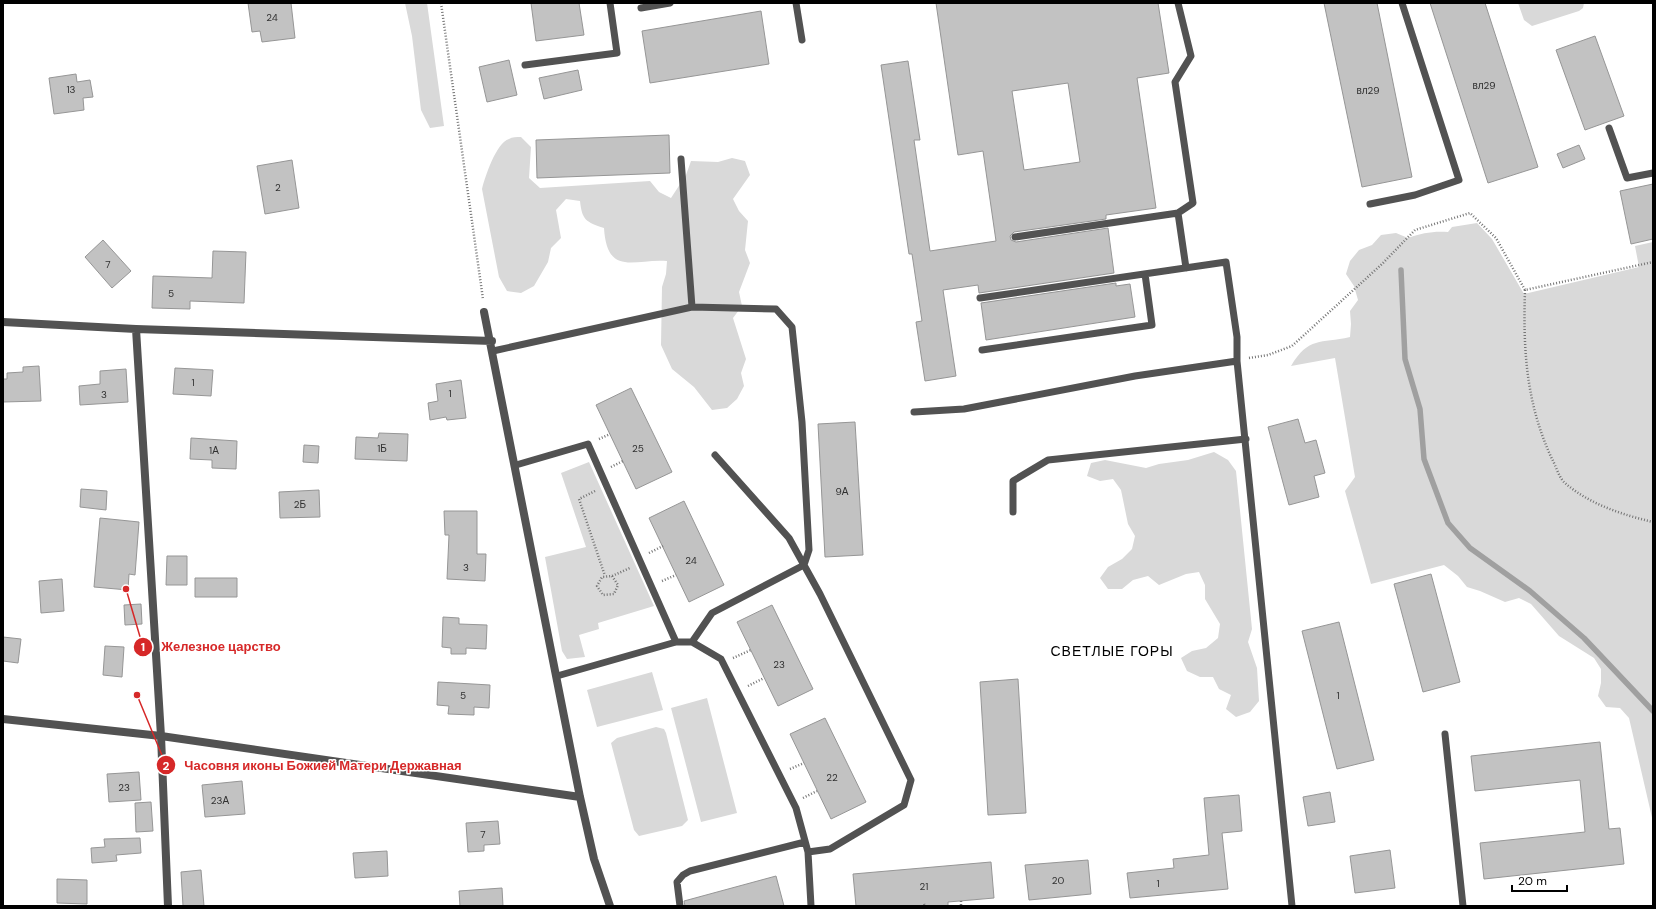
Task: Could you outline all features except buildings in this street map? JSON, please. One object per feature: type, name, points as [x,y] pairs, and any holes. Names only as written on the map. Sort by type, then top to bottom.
[{"type":"street","points":[[484,312],[494,351],[580,797],[594,859],[610,906]]},
{"type":"street","points":[[3,322],[136,330],[492,341]]},
{"type":"street","points":[[136,330],[161,736],[168,906]]},
{"type":"street","points":[[3,719],[161,736],[580,797]]},
{"type":"lane","points":[[526,65],[617,53],[610,3]]},
{"type":"lane","points":[[641,8],[670,3]]},
{"type":"lane","points":[[796,3],[802,40]]},
{"type":"lane","points":[[1015,237],[1178,213],[1193,203],[1175,82],[1191,56],[1178,3]]},
{"type":"lane","points":[[1370,204],[1415,195],[1459,180],[1402,3]]},
{"type":"lane","points":[[1609,128],[1627,178],[1653,173]]},
{"type":"lane","points":[[681,159],[692,307]]},
{"type":"lane","points":[[1178,213],[1186,268]]},
{"type":"lane","points":[[980,298],[1226,262],[1237,337],[1237,361],[1292,906]]},
{"type":"lane","points":[[982,350],[1152,325],[1145,274]]},
{"type":"lane","points":[[494,351],[692,307],[776,309],[792,327],[802,422],[809,550],[804,565],[712,613],[692,642]]},
{"type":"lane","points":[[914,412],[964,409],[1135,376],[1237,361]]},
{"type":"lane","points":[[1013,512],[1013,481],[1048,460],[1246,439]]},
{"type":"lane","points":[[516,465],[588,444],[676,642]]},
{"type":"lane","points":[[715,455],[789,538],[804,565],[911,780],[904,805],[830,849],[808,852]]},
{"type":"lane","points":[[557,676],[676,642],[692,642],[721,659],[796,808],[808,852],[811,906]]},
{"type":"lane","points":[[1445,734],[1463,906]]},
{"type":"lane","points":[[680,906],[677,882],[690,870],[805,842]]},
{"type":"path","points":[[441,3],[484,312]]},
{"type":"path","points":[[1237,361],[1268,355],[1292,346],[1382,264],[1415,230],[1470,213],[1496,238],[1525,290],[1524,338],[1530,393],[1543,438],[1564,482],[1591,500],[1630,516],[1653,522]]},
{"type":"path","points":[[1525,290],[1653,262]]},
{"type":"path","points":[[604,576],[579,499],[606,486]]},
{"type":"path","points":[[612,576],[618,585],[614,594],[609,596],[603,595],[597,586],[598,581],[604,576],[612,576],[641,563]]},
{"type":"path","points":[[723,663],[751,650]]},
{"type":"path","points":[[737,691],[764,678]]},
{"type":"path","points":[[961,901],[961,906]]},
{"type":"shaded area","points":[[405,3],[427,3],[444,126],[430,128],[421,110],[412,36]]},
{"type":"shaded area","points":[[1518,3],[1584,3],[1583,8],[1579,11],[1532,26],[1524,20]]},
{"type":"shaded area","points":[[521,137],[531,147],[529,178],[540,188],[650,181],[659,192],[671,198],[686,175],[691,161],[718,162],[732,158],[745,161],[750,175],[733,199],[739,211],[748,221],[745,250],[750,263],[739,292],[742,306],[733,318],[746,359],[741,373],[744,386],[737,399],[727,408],[712,410],[694,387],[672,369],[661,345],[662,287],[666,274],[667,261],[625,262],[617,260],[611,254],[606,244],[604,228],[589,222],[586,219],[582,212],[580,201],[566,199],[556,210],[561,238],[551,248],[548,262],[534,286],[521,293],[507,291],[499,277],[482,189],[492,161],[500,147],[510,138]]},
{"type":"shaded area","points":[[1477,223],[1492,239],[1524,294],[1639,267],[1635,246],[1653,242],[1653,822],[1629,718],[1620,708],[1606,707],[1598,696],[1601,683],[1601,669],[1594,658],[1559,636],[1531,604],[1519,598],[1505,602],[1467,587],[1458,576],[1444,565],[1371,584],[1345,491],[1355,477],[1335,358],[1291,366],[1297,356],[1310,345],[1323,341],[1350,337],[1350,311],[1358,300],[1354,286],[1346,274],[1350,261],[1359,250],[1372,245],[1381,235],[1396,233],[1408,238],[1428,233],[1448,232],[1452,227]]},
{"type":"shaded area","points":[[1214,452],[1228,460],[1236,471],[1252,629],[1248,642],[1257,668],[1259,701],[1250,712],[1236,717],[1226,709],[1231,695],[1219,689],[1213,677],[1200,677],[1187,671],[1181,658],[1192,651],[1206,648],[1218,638],[1220,624],[1205,599],[1205,585],[1199,572],[1186,574],[1159,585],[1148,576],[1133,580],[1122,589],[1108,589],[1100,578],[1108,567],[1122,559],[1132,549],[1135,536],[1128,524],[1121,490],[1113,479],[1100,481],[1087,476],[1091,463],[1105,460],[1146,468],[1159,464],[1188,460]]},
{"type":"shaded area","points":[[589,462],[654,606],[598,623],[599,629],[579,635],[585,657],[567,659],[562,651],[545,557],[586,547],[561,473]]},
{"type":"shaded area","points":[[652,672],[663,710],[597,727],[587,690]]},
{"type":"shaded area","points":[[707,698],[737,813],[701,822],[671,708]]},
{"type":"shaded area","points":[[656,727],[664,729],[666,733],[688,820],[682,826],[639,836],[634,830],[611,743],[617,738]]},
{"type":"waterway","points":[[1401,270],[1405,359],[1420,409],[1424,459],[1448,523],[1470,548],[1530,591],[1584,638],[1653,711]]},
{"type":"place","name":"Железное царство","points":[[126,589]]},
{"type":"place","name":"Часовня иконы Божией Матери Державная","points":[[137,695]]},
{"type":"district","name":"СВЕТЛЫЕ ГОРЫ","points":[[1112,651]]}]
